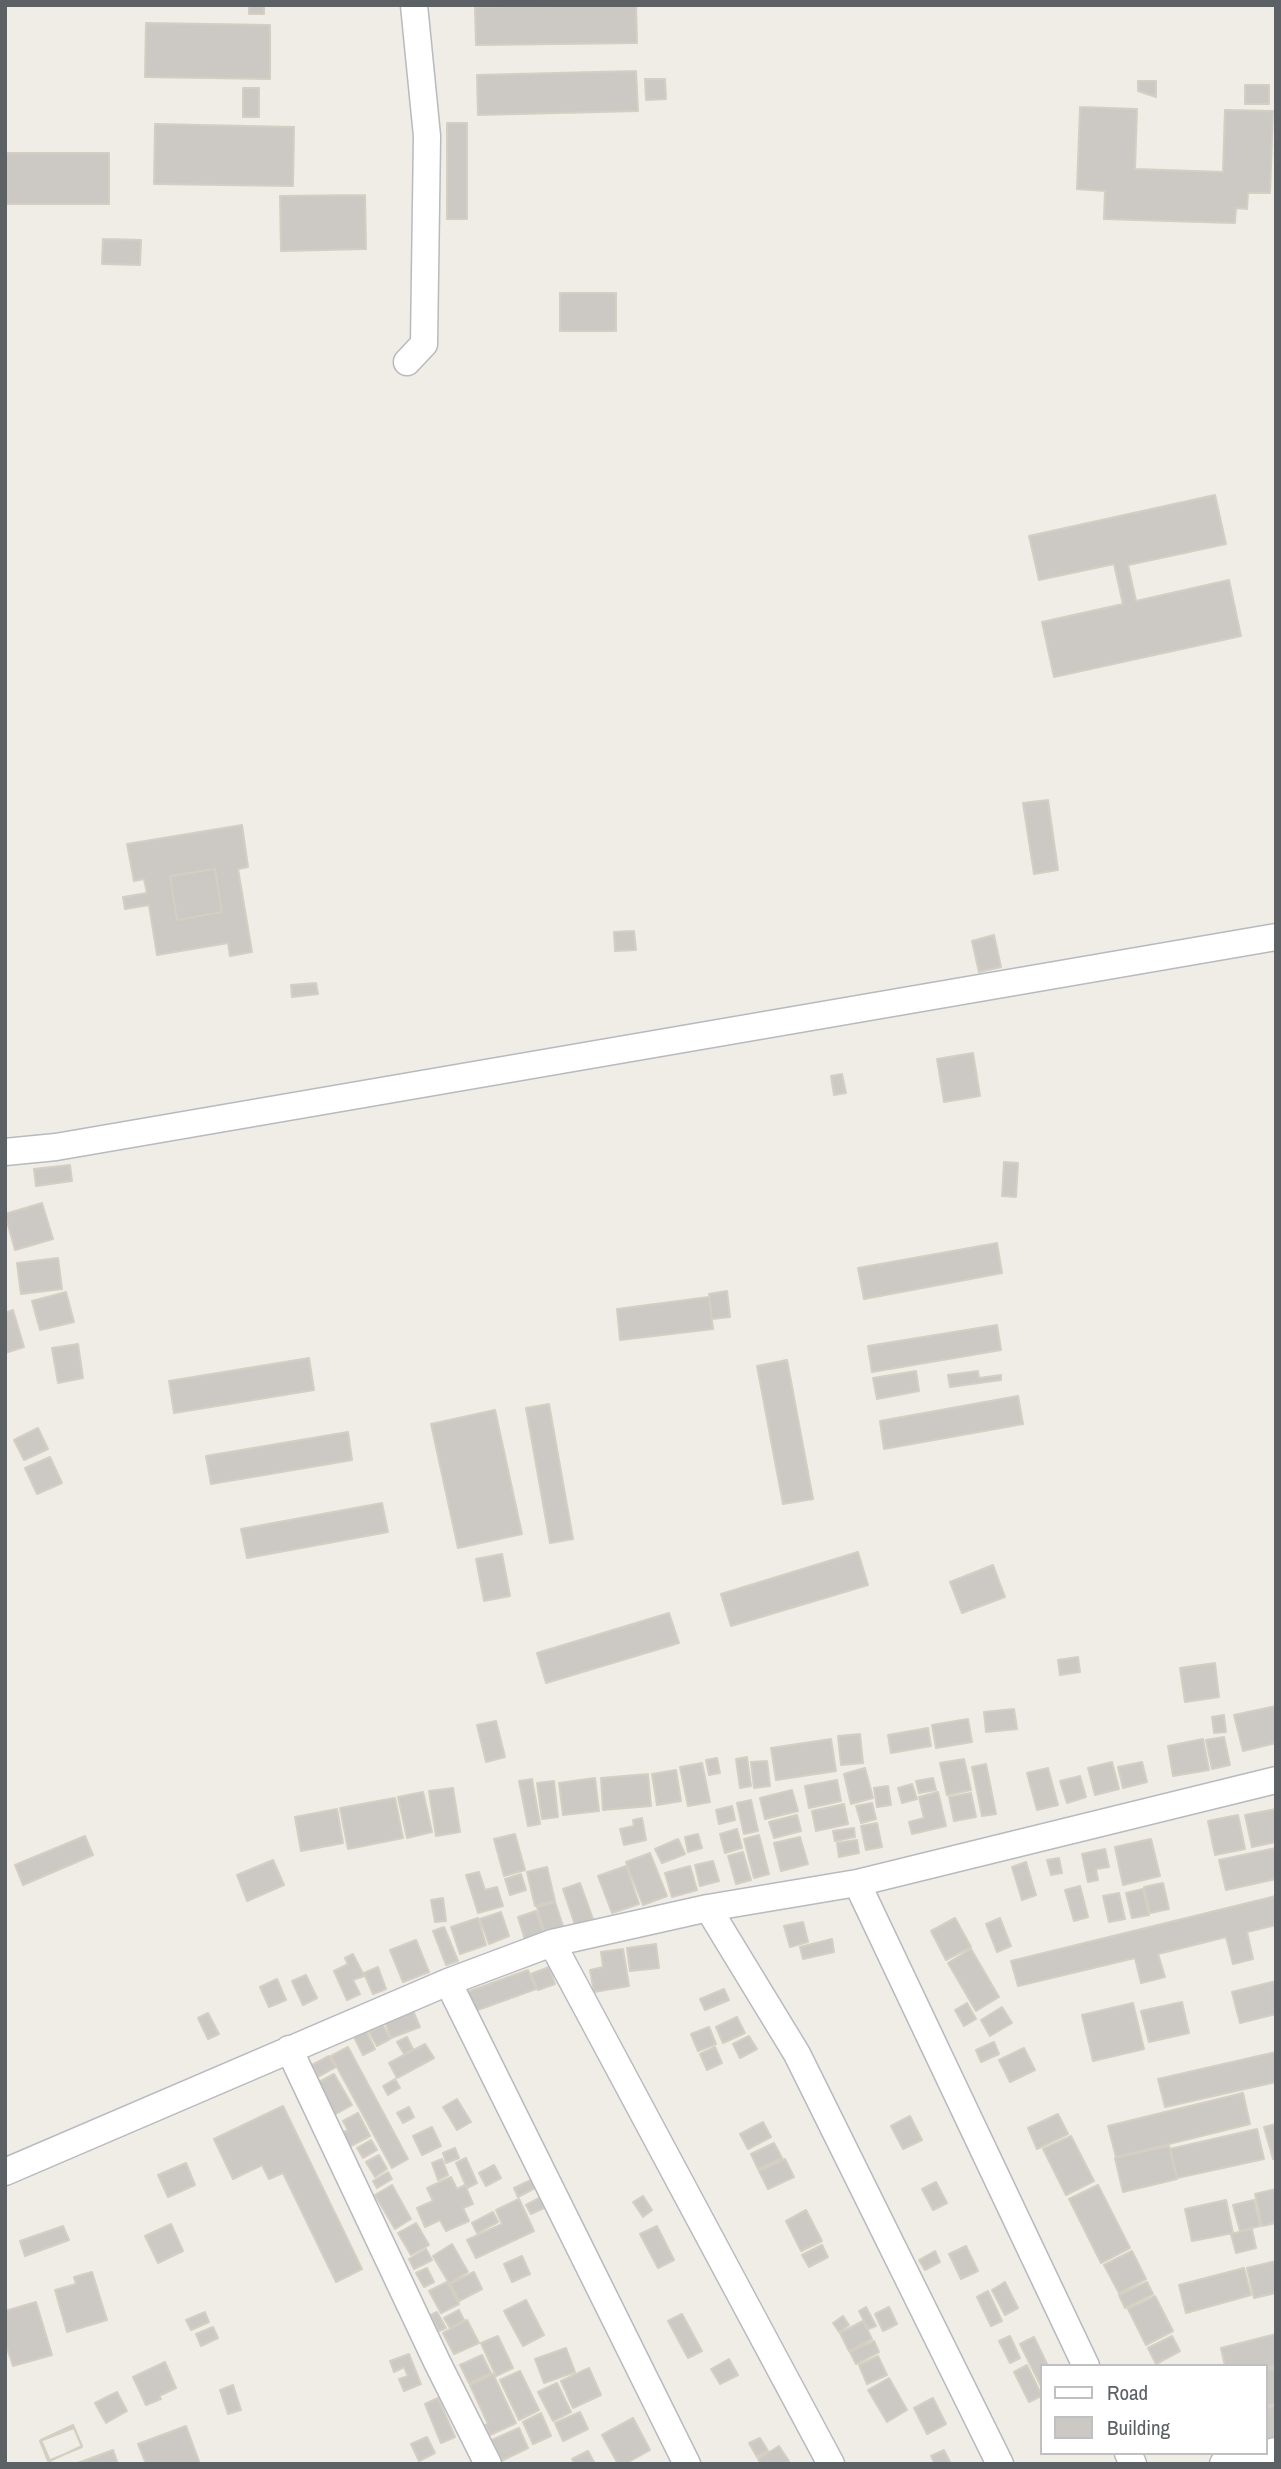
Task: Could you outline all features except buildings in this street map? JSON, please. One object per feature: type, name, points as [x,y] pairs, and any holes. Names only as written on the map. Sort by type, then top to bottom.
[{"type":"street","points":[[407,362],[424,344],[428,136],[414,5]]},
{"type":"street","points":[[5,1152],[70,1145],[1276,937]]},
{"type":"street","points":[[5,2172],[289,2049],[552,1943],[708,1908],[857,1882],[1276,1780]]},
{"type":"street","points":[[857,1882],[1086,2364]]},
{"type":"street","points":[[708,1908],[797,2054],[1000,2464]]},
{"type":"street","points":[[552,1943],[831,2464]]},
{"type":"street","points":[[449,1983],[687,2464]]},
{"type":"street","points":[[289,2049],[488,2464]]},
{"type":"street","points":[[1223,2464],[1260,2455]]}]
